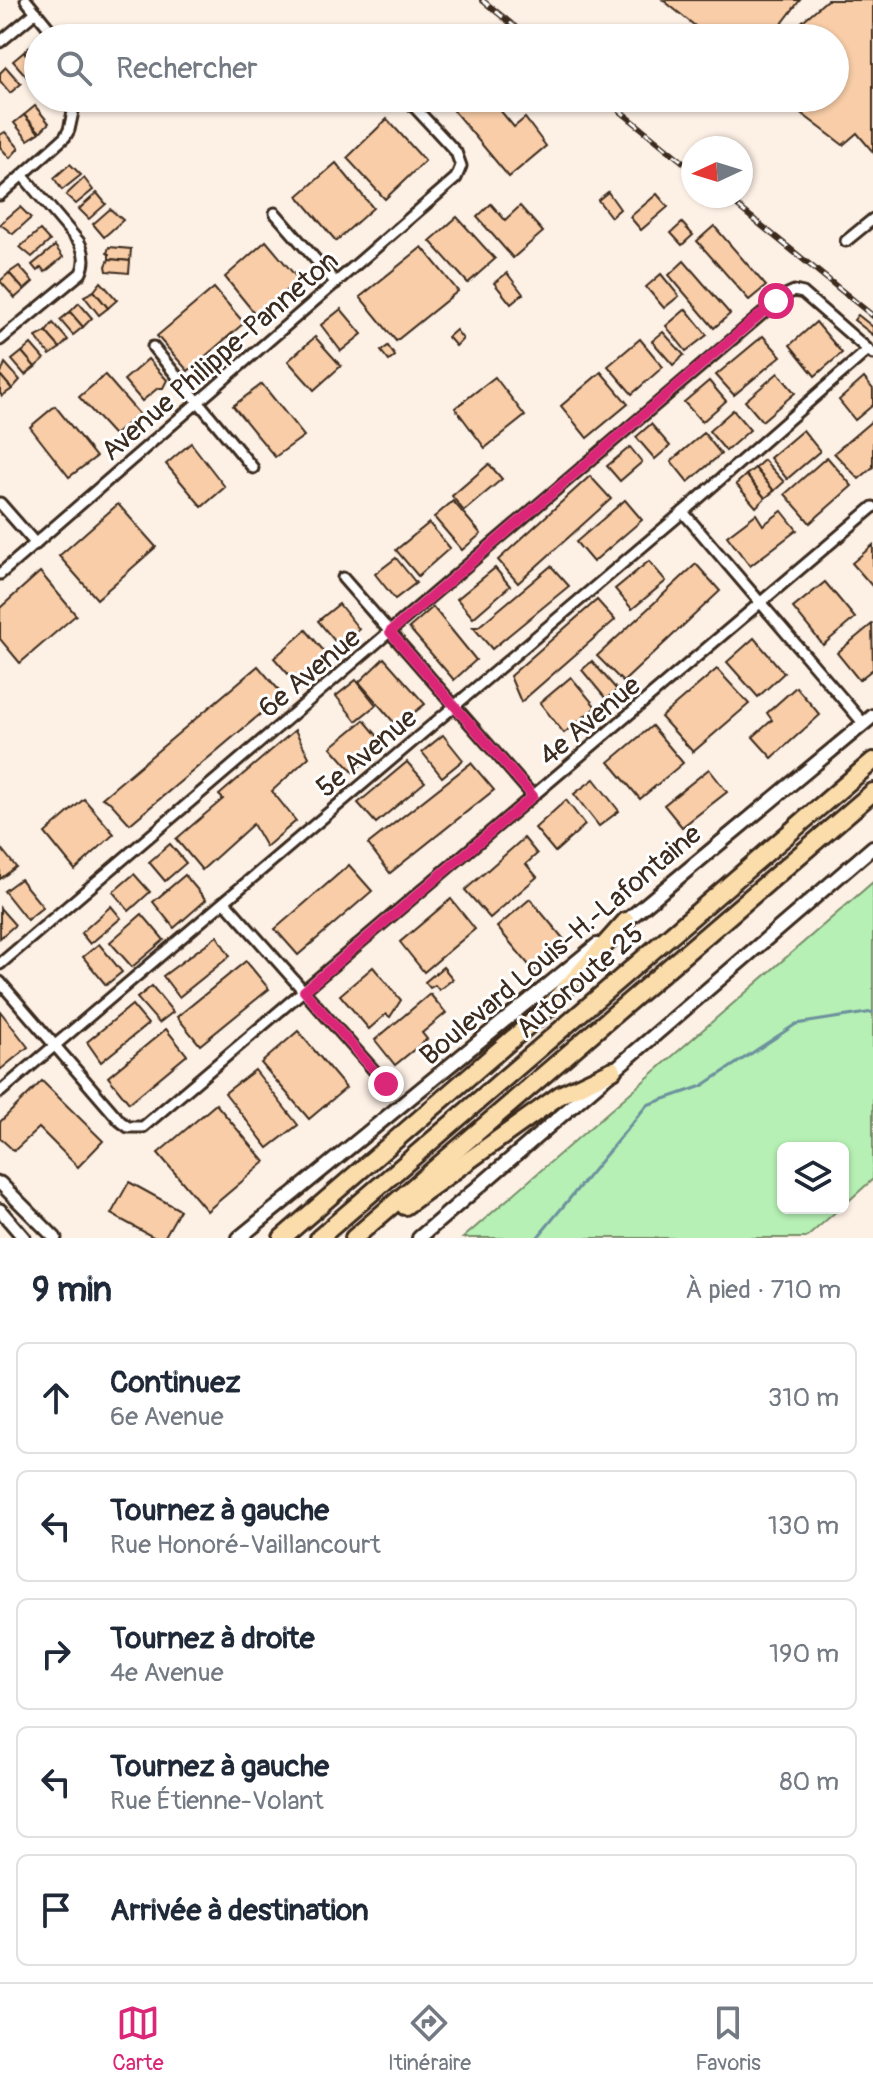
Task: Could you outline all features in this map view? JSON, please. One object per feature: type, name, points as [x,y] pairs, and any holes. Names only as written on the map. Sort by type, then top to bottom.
[{"type":"highway","name":"Autoroute 25","points":[[319,1238],[873,761]]},
{"type":"highway","name":"Autoroute 25","points":[[356,1238],[873,792]]},
{"type":"highway","points":[[282,1238],[547,1009],[626,921]]},
{"type":"highway","points":[[356,1238],[481,1154],[560,1095],[613,1070]]},
{"type":"main road","name":"Boulevard Louis-H.-Lafontaine","points":[[239,1238],[868,720]]},
{"type":"main road","points":[[419,1238],[873,847]]},
{"type":"street","points":[[26,0],[46,24]]},
{"type":"street","points":[[0,42],[36,12]]},
{"type":"street","points":[[0,195],[65,137],[72,112]]},
{"type":"street","name":"Avenue Philippe-Panneton","points":[[0,574],[456,178],[461,166],[456,152],[419,112]]},
{"type":"street","points":[[0,340],[81,273],[84,266],[79,242],[23,176]]},
{"type":"street","points":[[275,213],[336,283]]},
{"type":"street","points":[[846,241],[873,219]]},
{"type":"street","name":"6e Avenue","points":[[0,964],[776,301],[794,291],[806,295],[871,352]]},
{"type":"street","points":[[153,347],[253,468]]},
{"type":"street","name":"5e Avenue","points":[[0,1092],[871,352]]},
{"type":"street","points":[[0,503],[36,544]]},
{"type":"street","name":"4e Avenue","points":[[54,1046],[120,1121],[135,1128],[150,1123],[873,507]]},
{"type":"street","points":[[683,512],[760,604],[868,720]]},
{"type":"street","points":[[343,578],[533,796]]},
{"type":"street","points":[[225,902],[386,1084]]},
{"type":"street","points":[[0,982],[54,1046]]},
{"type":"street","points":[[0,1183],[55,1238]]},
{"type":"street","points":[[0,1210],[21,1237]]},
{"type":"green space","points":[[873,882],[873,1179],[849,1201],[849,1142],[777,1142],[777,1214],[833,1214],[806,1238],[463,1238]]},
{"type":"building","points":[[663,0],[800,0],[782,24],[693,24]]},
{"type":"building","points":[[827,0],[873,0],[873,152],[857,133],[843,145],[799,112],[849,112],[849,24],[799,24]]},
{"type":"building","points":[[24,52],[24,74],[13,61]]},
{"type":"building","points":[[6,67],[21,84],[10,93],[0,81],[0,73]]},
{"type":"building","points":[[40,112],[49,123],[40,132],[24,115]]},
{"type":"building","points":[[455,112],[502,112],[514,127],[525,118],[546,146],[509,177]]},
{"type":"building","points":[[24,115],[39,133],[28,140],[14,123]]},
{"type":"building","points":[[387,119],[425,161],[385,199],[347,158]]},
{"type":"building","points":[[5,132],[19,148],[10,158],[0,147],[0,135]]},
{"type":"building","points":[[336,163],[373,208],[336,241],[298,196]]},
{"type":"building","points":[[70,164],[81,175],[62,190],[54,178]]},
{"type":"building","points":[[84,178],[93,190],[76,204],[66,195]]},
{"type":"building","points":[[608,192],[620,209],[611,217],[598,200]]},
{"type":"building","points":[[97,193],[106,204],[89,219],[79,209]]},
{"type":"building","points":[[657,194],[668,207],[641,230],[630,217]]},
{"type":"building","points":[[491,204],[505,220],[520,206],[543,232],[513,258],[477,217]]},
{"type":"building","points":[[20,207],[31,218],[13,234],[0,224]]},
{"type":"building","points":[[110,209],[123,220],[104,237],[93,224]]},
{"type":"building","points":[[457,217],[495,259],[468,283],[430,241]]},
{"type":"building","points":[[682,223],[693,235],[682,245],[671,233]]},
{"type":"building","points":[[714,226],[766,286],[749,300],[697,241]]},
{"type":"building","points":[[40,230],[50,241],[32,257],[20,247]]},
{"type":"building","points":[[266,241],[299,280],[256,315],[225,277]]},
{"type":"building","points":[[55,246],[63,257],[45,272],[41,267],[37,271],[32,265]]},
{"type":"building","points":[[109,247],[131,249],[130,261],[109,259]]},
{"type":"building","points":[[422,247],[458,291],[396,341],[360,297]]},
{"type":"building","points":[[109,259],[130,261],[129,273],[107,271]]},
{"type":"building","points":[[684,261],[730,314],[714,328],[669,275]]},
{"type":"building","points":[[19,266],[33,282],[24,290],[9,273]]},
{"type":"building","points":[[9,273],[24,290],[15,298],[0,281]]},
{"type":"building","points":[[507,273],[523,294],[511,304],[494,283]]},
{"type":"building","points":[[661,274],[679,296],[664,308],[646,287]]},
{"type":"building","points":[[101,282],[117,300],[108,308],[94,291]]},
{"type":"building","points":[[214,288],[244,323],[188,371],[157,336]]},
{"type":"building","points":[[94,291],[108,308],[99,315],[84,296]]},
{"type":"building","points":[[79,303],[92,318],[83,327],[70,312]]},
{"type":"building","points":[[341,309],[362,334],[341,351],[321,325]]},
{"type":"building","points":[[686,309],[707,335],[686,351],[666,326]]},
{"type":"building","points":[[70,312],[83,327],[73,335],[60,320]]},
{"type":"building","points":[[858,315],[873,327],[873,335],[854,320]]},
{"type":"building","points":[[816,322],[842,353],[815,376],[790,345]]},
{"type":"building","points":[[53,323],[68,340],[60,348],[46,332]]},
{"type":"building","points":[[456,330],[463,339],[456,346],[448,337]]},
{"type":"building","points":[[46,332],[60,348],[50,355],[36,337]]},
{"type":"building","points":[[663,332],[684,355],[673,365],[652,341]]},
{"type":"building","points":[[763,336],[781,356],[734,395],[716,375]]},
{"type":"building","points":[[315,337],[341,366],[314,390],[288,361]]},
{"type":"building","points":[[640,339],[663,367],[632,394],[608,366]]},
{"type":"building","points":[[31,344],[44,359],[35,367],[22,352]]},
{"type":"building","points":[[388,346],[395,356],[389,361],[381,351]]},
{"type":"building","points":[[22,352],[35,367],[25,375],[12,360]]},
{"type":"building","points":[[148,359],[167,380],[163,388],[158,388],[142,401],[124,380]]},
{"type":"building","points":[[5,363],[20,380],[12,389],[0,375]]},
{"type":"building","points":[[601,372],[628,404],[587,438],[561,406]]},
{"type":"building","points":[[778,373],[795,393],[762,421],[745,401]]},
{"type":"building","points":[[0,375],[12,389],[2,396],[0,393]]},
{"type":"building","points":[[105,375],[139,414],[114,435],[79,397]]},
{"type":"building","points":[[495,377],[525,416],[485,448],[455,408]]},
{"type":"building","points":[[864,378],[873,389],[873,405],[855,420],[839,400]]},
{"type":"building","points":[[709,381],[726,401],[702,422],[684,402]]},
{"type":"building","points":[[262,384],[304,436],[275,457],[233,406]]},
{"type":"building","points":[[55,406],[96,457],[69,477],[30,427]]},
{"type":"building","points":[[733,410],[750,430],[726,451],[709,431]]},
{"type":"building","points":[[873,420],[873,467],[859,479],[834,453]]},
{"type":"building","points":[[651,424],[670,446],[655,459],[636,437]]},
{"type":"building","points":[[803,430],[820,451],[787,479],[770,458]]},
{"type":"building","points":[[704,433],[721,454],[688,482],[671,461]]},
{"type":"building","points":[[191,443],[225,487],[202,507],[166,464]]},
{"type":"building","points":[[630,447],[642,462],[620,481],[607,466]]},
{"type":"building","points":[[827,457],[852,486],[810,523],[785,494]]},
{"type":"building","points":[[764,460],[784,482],[774,491],[755,468]]},
{"type":"building","points":[[489,464],[502,479],[464,511],[452,496]]},
{"type":"building","points":[[755,468],[774,491],[765,498],[746,475]]},
{"type":"building","points":[[746,475],[765,498],[756,507],[736,484]]},
{"type":"building","points":[[590,476],[611,499],[518,583],[498,560]]},
{"type":"building","points":[[625,500],[642,520],[593,562],[576,542]]},
{"type":"building","points":[[453,501],[481,534],[462,550],[434,517]]},
{"type":"building","points":[[118,504],[156,547],[97,599],[59,556]]},
{"type":"building","points":[[782,511],[797,530],[750,566],[727,536],[756,514],[763,525]]},
{"type":"building","points":[[429,523],[450,548],[418,576],[396,550]]},
{"type":"building","points":[[873,545],[873,587],[852,563]]},
{"type":"building","points":[[396,558],[416,583],[395,599],[375,574]]},
{"type":"building","points":[[649,561],[666,581],[632,609],[615,589]]},
{"type":"building","points":[[696,564],[720,591],[623,682],[597,656]]},
{"type":"building","points":[[551,566],[569,586],[492,649],[473,627],[478,627]]},
{"type":"building","points":[[495,568],[510,586],[473,618],[457,599]]},
{"type":"building","points":[[40,572],[76,615],[20,663],[0,639],[0,608]]},
{"type":"building","points":[[825,582],[855,618],[823,645],[793,608]]},
{"type":"building","points":[[597,600],[615,620],[521,702],[510,676]]},
{"type":"building","points":[[339,604],[359,629],[339,646],[318,621]]},
{"type":"building","points":[[433,607],[476,660],[454,680],[409,628]]},
{"type":"building","points":[[872,624],[873,669],[859,680],[837,653]]},
{"type":"building","points":[[306,630],[328,656],[296,683],[274,658]]},
{"type":"building","points":[[754,638],[784,673],[758,697],[727,662]]},
{"type":"building","points":[[384,658],[425,704],[397,726],[359,682]]},
{"type":"building","points":[[592,661],[617,690],[606,699],[582,670]]},
{"type":"building","points":[[258,666],[283,695],[130,824],[110,802],[102,798]]},
{"type":"building","points":[[717,669],[749,704],[693,752],[661,717]]},
{"type":"building","points":[[571,677],[596,707],[564,733],[540,703]]},
{"type":"building","points":[[356,680],[376,705],[356,721],[336,696]]},
{"type":"building","points":[[796,687],[820,715],[772,758],[753,737],[772,720],[767,713]]},
{"type":"building","points":[[364,720],[385,745],[353,772],[331,747]]},
{"type":"building","points":[[652,726],[683,763],[640,799],[609,762]]},
{"type":"building","points":[[295,730],[309,757],[272,791],[296,821],[266,847],[253,824],[202,870],[176,839],[223,799],[219,795]]},
{"type":"building","points":[[443,735],[463,760],[442,777],[422,752]]},
{"type":"building","points":[[407,762],[425,782],[376,823],[358,803]]},
{"type":"building","points":[[471,763],[494,790],[390,873],[368,844]]},
{"type":"building","points":[[709,769],[727,792],[682,827],[664,805]]},
{"type":"building","points":[[594,779],[619,811],[599,826],[574,794]]},
{"type":"building","points":[[84,799],[114,834],[75,870],[45,833]]},
{"type":"building","points":[[566,800],[585,825],[555,852],[535,828]]},
{"type":"building","points":[[524,838],[537,854],[526,864],[537,877],[490,918],[465,890]]},
{"type":"building","points":[[170,844],[186,863],[165,881],[149,862]]},
{"type":"building","points":[[0,847],[16,867],[0,879]]},
{"type":"building","points":[[349,865],[372,891],[298,955],[275,929]]},
{"type":"building","points":[[134,874],[150,892],[129,911],[113,892]]},
{"type":"building","points":[[185,875],[206,900],[174,928],[153,902]]},
{"type":"building","points":[[20,879],[43,907],[27,920],[4,891]]},
{"type":"building","points":[[451,899],[475,929],[424,972],[400,942]]},
{"type":"building","points":[[530,899],[567,943],[534,971],[497,927]]},
{"type":"building","points":[[111,906],[121,918],[90,944],[81,933]]},
{"type":"building","points":[[0,908],[15,925],[0,938]]},
{"type":"building","points":[[142,914],[164,940],[132,967],[110,942]]},
{"type":"building","points":[[217,936],[230,956],[179,997],[163,976]]},
{"type":"building","points":[[99,944],[122,972],[106,985],[83,957]]},
{"type":"building","points":[[246,961],[269,989],[200,1045],[177,1017]]},
{"type":"building","points":[[373,967],[401,1000],[390,1017],[386,1014],[369,1029],[340,995]]},
{"type":"building","points":[[443,967],[453,979],[439,990],[435,985],[430,988],[425,982]]},
{"type":"building","points":[[152,986],[173,1012],[159,1023],[137,998]]},
{"type":"building","points":[[430,994],[446,1013],[422,1033],[427,1039],[395,1065],[375,1040]]},
{"type":"building","points":[[132,1005],[148,1024],[101,1062],[87,1042]]},
{"type":"building","points":[[0,1011],[28,1047],[0,1070]]},
{"type":"building","points":[[166,1029],[187,1055],[129,1103],[108,1077]]},
{"type":"building","points":[[298,1031],[346,1088],[309,1119],[261,1063]]},
{"type":"building","points":[[255,1070],[298,1125],[268,1148],[225,1093]]},
{"type":"building","points":[[42,1081],[103,1141],[78,1167],[39,1128],[14,1151],[0,1138],[0,1122]]},
{"type":"building","points":[[216,1104],[265,1162],[207,1211],[158,1153]]},
{"type":"building","points":[[129,1182],[180,1210],[164,1238],[155,1238],[111,1214]]},
{"type":"waterway","points":[[537,1238],[647,1105],[702,1086],[796,1024],[873,1012]]},
{"type":"railway","points":[[482,0],[512,24]]},
{"type":"railway","points":[[621,112],[681,160]]},
{"type":"railway","points":[[740,208],[873,316]]},
{"type":"route","points":[[386,1084],[304,991],[533,796],[390,632],[776,301]]}]
